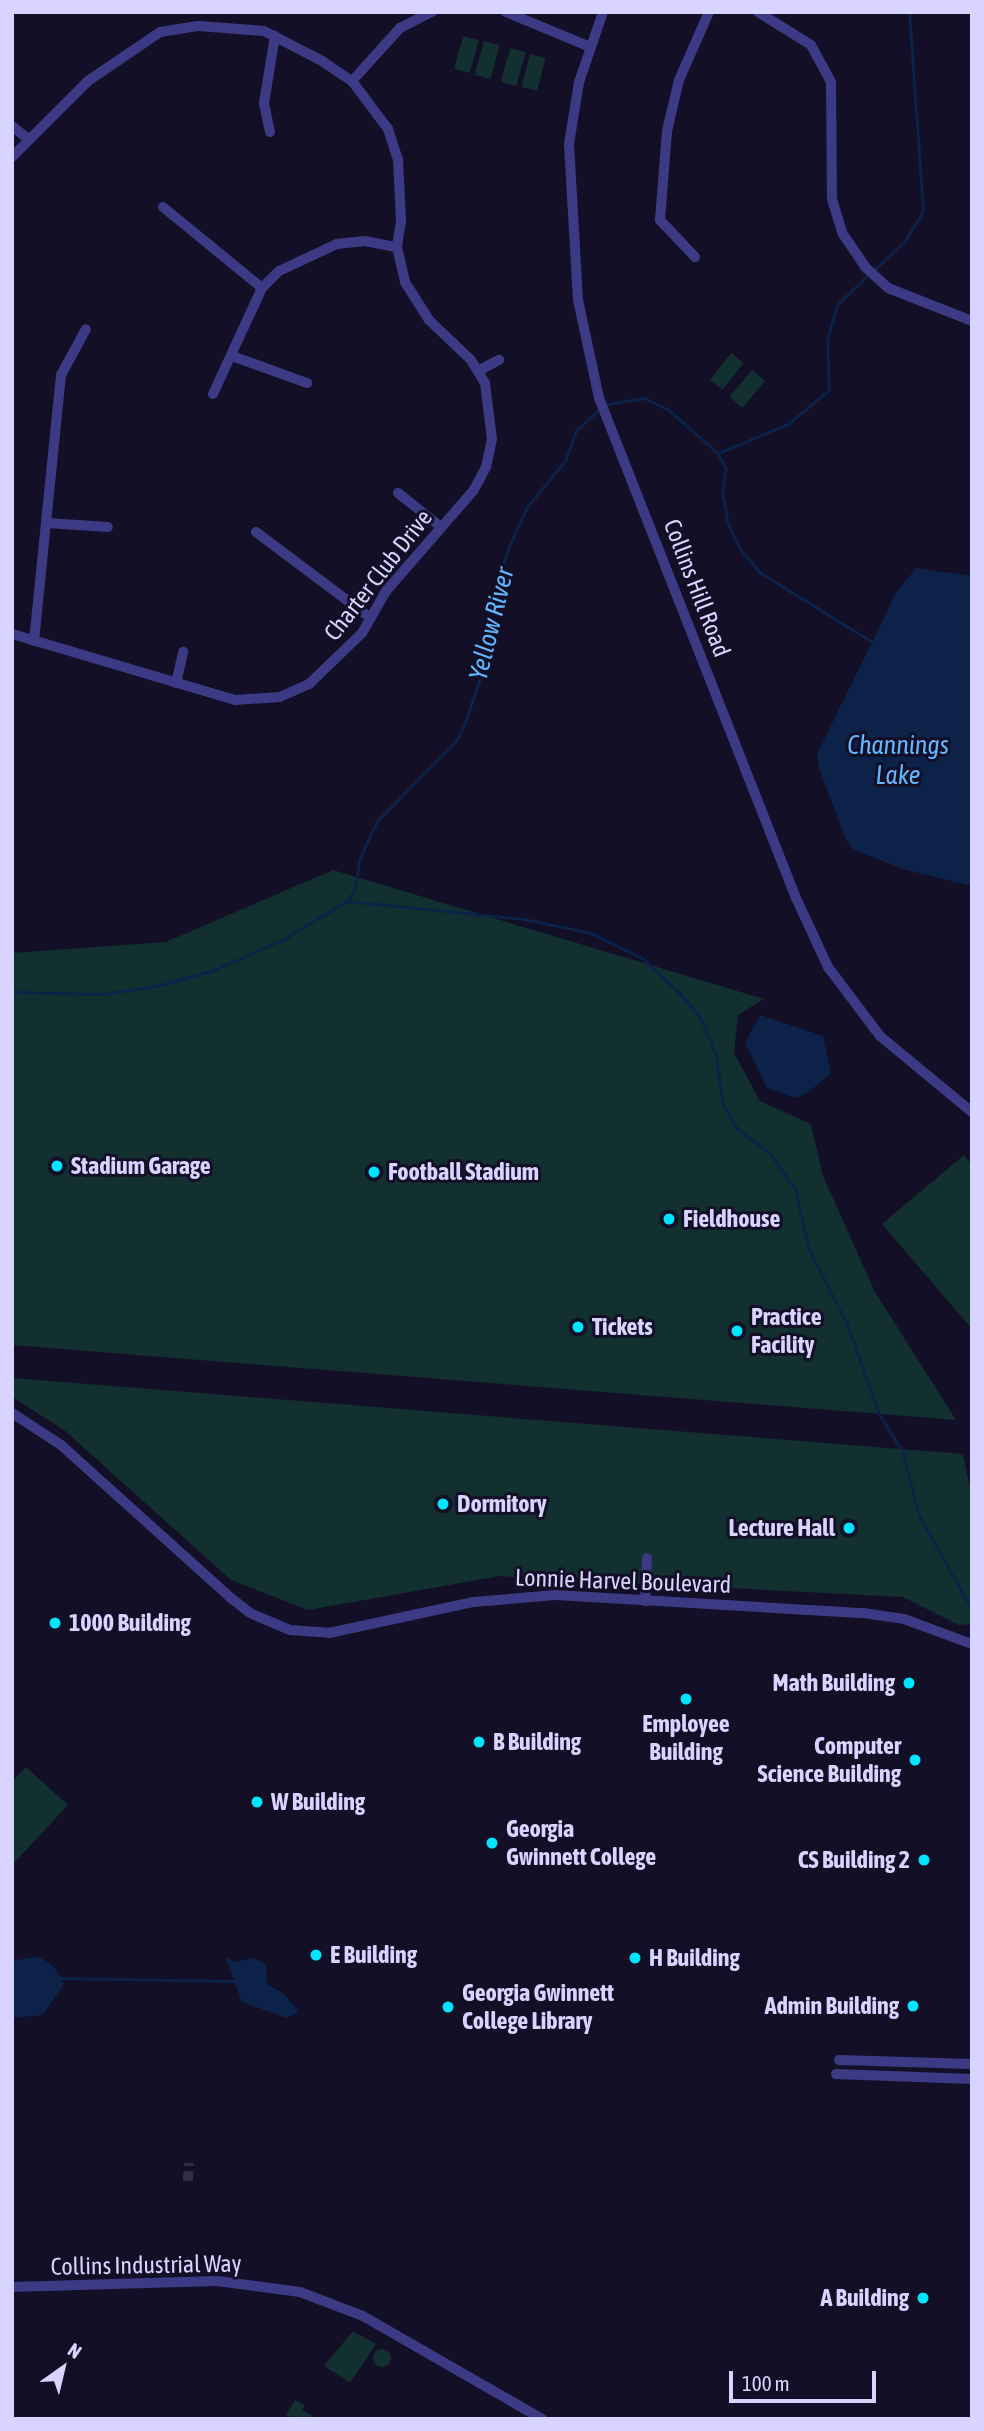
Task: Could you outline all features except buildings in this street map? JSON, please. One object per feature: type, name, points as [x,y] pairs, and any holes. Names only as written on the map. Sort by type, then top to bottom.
[{"type":"street","points":[[352,81],[400,28],[432,12]]},
{"type":"street","points":[[506,12],[590,47]]},
{"type":"street","name":"Collins Hill Road","points":[[603,12],[590,47],[572,113],[569,166],[578,300],[599,398],[796,898],[828,967],[880,1036],[972,1112]]},
{"type":"street","points":[[695,257],[660,220],[667,131],[676,93],[709,12]]},
{"type":"street","points":[[758,12],[811,45],[831,82],[832,200],[842,234],[865,267],[888,288],[971,319]]},
{"type":"street","name":"Charter Club Drive","points":[[12,157],[88,81],[160,33],[198,26],[264,31],[275,36],[352,81],[388,128],[398,159],[401,221],[397,247],[410,296],[478,371],[491,408],[486,467],[473,491],[368,616],[362,633],[336,662],[309,684],[280,697],[235,701],[12,634]]},
{"type":"street","points":[[270,132],[264,103],[275,36]]},
{"type":"street","points":[[12,126],[29,140]]},
{"type":"street","points":[[163,207],[262,288]]},
{"type":"street","points":[[213,394],[262,288],[279,271],[337,244],[365,241],[397,247]]},
{"type":"street","points":[[34,641],[61,375],[86,329]]},
{"type":"street","points":[[232,356],[307,383]]},
{"type":"street","points":[[478,371],[499,360]]},
{"type":"street","points":[[398,493],[441,527]]},
{"type":"street","points":[[48,523],[108,527]]},
{"type":"street","points":[[256,531],[368,616]]},
{"type":"street","points":[[176,684],[183,652]]},
{"type":"street","name":"Lonnie Harvel Boulevard","points":[[12,1413],[68,1451],[250,1613],[290,1630],[347,1630],[512,1596],[863,1613],[904,1619],[972,1644]]},
{"type":"street","points":[[645,1601],[646,1558]]},
{"type":"street","points":[[839,2060],[972,2064]]},
{"type":"street","points":[[836,2074],[972,2079]]},
{"type":"street","name":"Collins Industrial Way","points":[[12,2287],[217,2281],[300,2292],[363,2316],[542,2419]]},
{"type":"green space","points":[[463,36],[478,40],[470,73],[454,69]]},
{"type":"green space","points":[[484,41],[499,45],[490,79],[475,75]]},
{"type":"green space","points":[[510,48],[525,52],[516,86],[501,82]]},
{"type":"green space","points":[[530,54],[546,58],[537,91],[522,87]]},
{"type":"green space","points":[[731,353],[744,363],[723,390],[710,380]]},
{"type":"green space","points":[[752,370],[765,381],[743,408],[730,397]]},
{"type":"green space","points":[[333,870],[764,999],[738,1015],[734,1053],[760,1101],[811,1124],[823,1176],[875,1292],[956,1420],[12,1345],[12,953],[166,942]]},
{"type":"green space","points":[[964,1155],[972,1165],[972,1329],[882,1224]]},
{"type":"green space","points":[[12,1378],[963,1454],[972,1497],[972,1624],[959,1625],[903,1597],[500,1576],[308,1610],[231,1580],[64,1430],[12,1397]]},
{"type":"green space","points":[[26,1767],[68,1805],[13,1864],[12,1782]]},
{"type":"green space","points":[[353,2331],[376,2344],[350,2383],[324,2366]]},
{"type":"green space","points":[[382,2349],[388,2352],[391,2358],[388,2364],[382,2367],[376,2364],[373,2358],[376,2352]]},
{"type":"green space","points":[[295,2400],[305,2405],[302,2410],[318,2419],[286,2416]]},
{"type":"water","name":"Channings Lake","points":[[916,568],[972,576],[972,886],[906,870],[854,850],[846,840],[819,768],[817,754],[896,593]]},
{"type":"water","points":[[760,1015],[823,1036],[831,1073],[809,1092],[796,1098],[767,1088],[745,1043]]},
{"type":"water","points":[[39,1956],[55,1968],[64,1984],[43,2015],[12,2018],[12,1961]]},
{"type":"water","points":[[225,1957],[235,1962],[253,1958],[266,1964],[267,1984],[283,1993],[298,2010],[296,2014],[286,2018],[242,2002]]},
{"type":"waterway","points":[[874,270],[905,241],[923,211],[909,12]]},
{"type":"waterway","points":[[719,453],[788,424],[829,390],[827,340],[837,305],[869,274]]},
{"type":"waterway","name":"Yellow River","points":[[607,404],[645,398],[669,410],[718,453],[726,468],[723,494],[728,523],[740,549],[761,573],[876,644]]},
{"type":"waterway","name":"Yellow River","points":[[12,992],[103,994],[161,985],[217,969],[284,939],[347,901],[355,889],[359,860],[377,821],[456,741],[483,670],[493,596],[508,549],[527,507],[565,461],[576,431],[601,408]]},
{"type":"waterway","points":[[347,901],[524,919],[591,933],[642,958],[679,992],[701,1018],[716,1054],[723,1104],[738,1129],[770,1153],[796,1190],[809,1249],[847,1323],[880,1415],[903,1452],[919,1515],[972,1609]]},
{"type":"waterway","points":[[61,1978],[233,1981]]},
{"type":"tunnel","points":[[188,2181],[189,2163]]},
{"type":"place","name":"Stadium Garage","points":[[57,1166]]},
{"type":"place","name":"Football Stadium","points":[[374,1172]]},
{"type":"place","name":"Fieldhouse","points":[[669,1219]]},
{"type":"place","name":"Tickets","points":[[578,1327]]},
{"type":"place","name":"Practice Facility","points":[[737,1331]]},
{"type":"place","name":"Dormitory","points":[[443,1504]]},
{"type":"place","name":"Lecture Hall","points":[[849,1528]]},
{"type":"place","name":"1000 Building","points":[[55,1623]]},
{"type":"place","name":"Math Building","points":[[909,1683]]},
{"type":"place","name":"Employee Building","points":[[686,1699]]},
{"type":"place","name":"B Building","points":[[479,1742]]},
{"type":"place","name":"Computer Science Building","points":[[915,1760]]},
{"type":"place","name":"W Building","points":[[257,1802]]},
{"type":"place","name":"Georgia Gwinnett College","points":[[492,1843]]},
{"type":"place","name":"CS Building 2","points":[[924,1860]]},
{"type":"place","name":"E Building","points":[[316,1955]]},
{"type":"place","name":"H Building","points":[[635,1958]]},
{"type":"place","name":"Admin Building","points":[[913,2006]]},
{"type":"place","name":"Georgia Gwinnett College Library","points":[[448,2007]]},
{"type":"place","name":"A Building","points":[[923,2298]]}]
